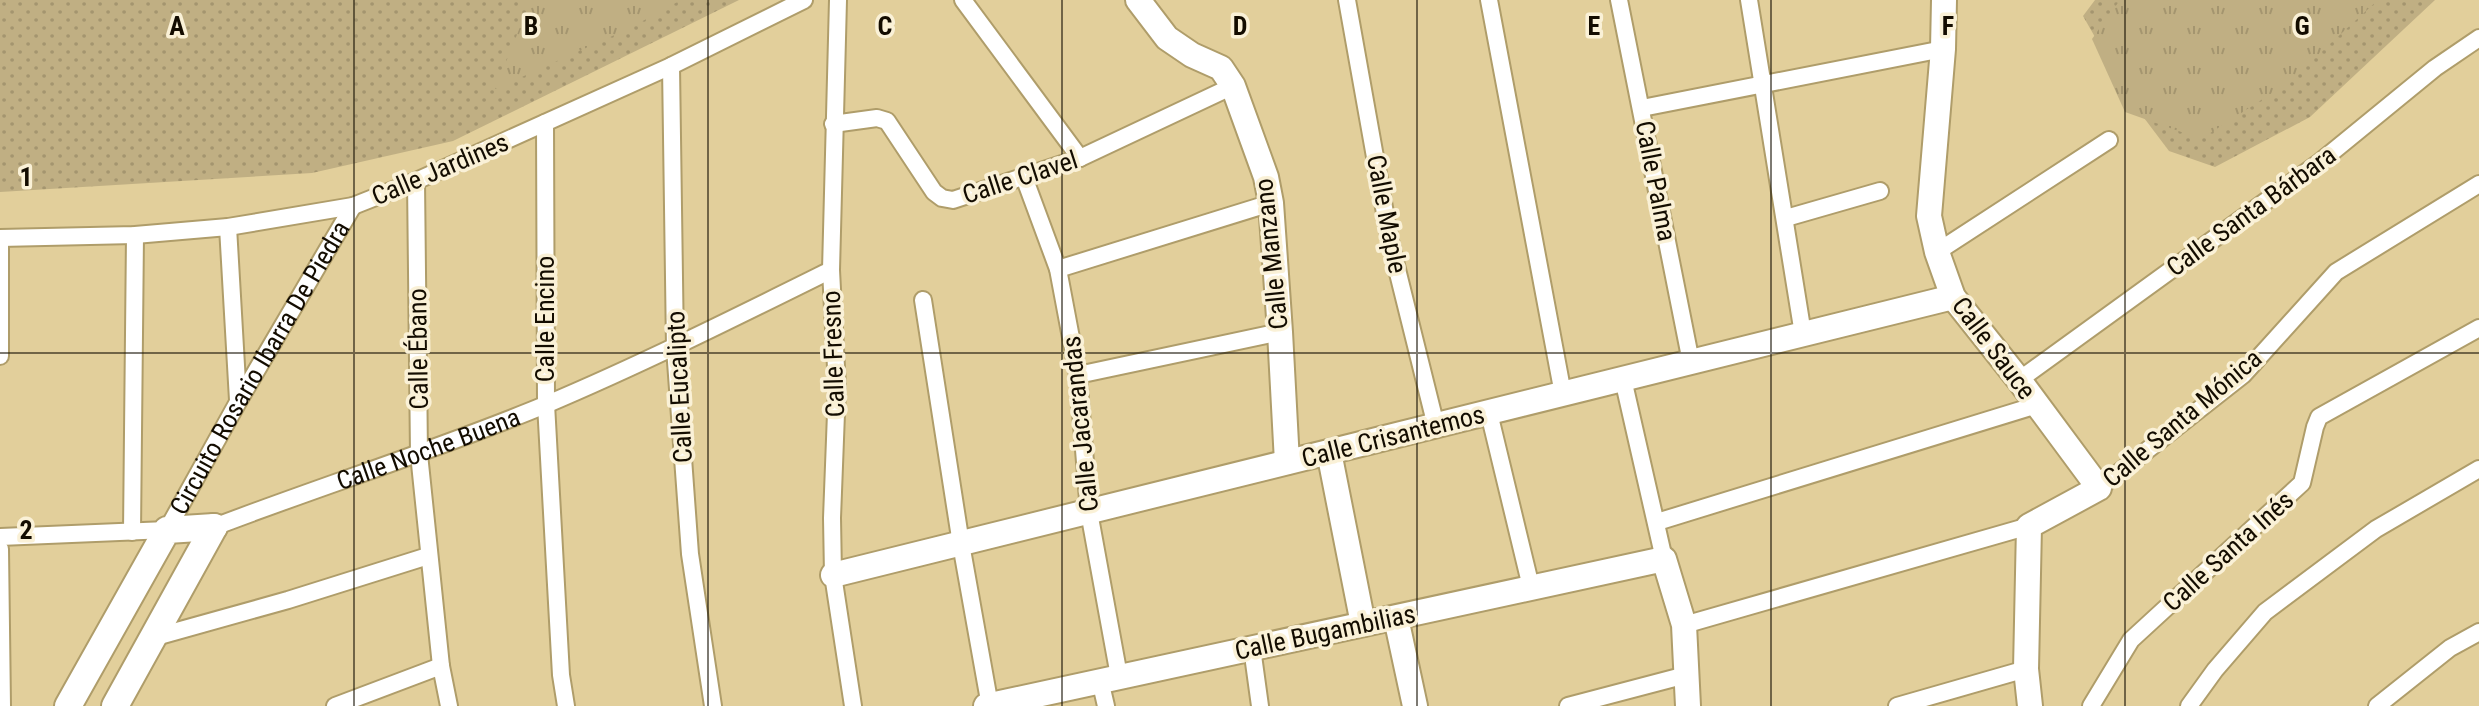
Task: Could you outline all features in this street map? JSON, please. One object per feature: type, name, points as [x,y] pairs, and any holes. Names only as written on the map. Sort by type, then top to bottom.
[{"type":"main road","name":"Calle Noche Buena","points":[[167,530],[214,527]]},
{"type":"main road","name":"Circuito Rosario Ibarra De Piedra","points":[[115,706],[214,527]]},
{"type":"main road","points":[[68,706],[167,530]]},
{"type":"street","name":"Calle Jardines","points":[[0,238],[135,235],[228,227],[353,206],[416,181],[671,66],[804,0]]},
{"type":"street","name":"Calle Fresno","points":[[838,0],[831,270],[837,387],[833,575],[853,706]]},
{"type":"street","points":[[963,0],[1080,158]]},
{"type":"street","name":"Calle Manzano","points":[[1138,0],[1167,38],[1192,55],[1221,68],[1233,86],[1266,177],[1271,203],[1287,462]]},
{"type":"street","name":"Calle Maple","points":[[1347,0],[1390,241],[1436,426]]},
{"type":"street","points":[[1489,0],[1563,394]]},
{"type":"street","name":"Calle Palma","points":[[1619,0],[1691,362]]},
{"type":"street","points":[[1749,0],[1803,334]]},
{"type":"street","name":"Calle Sauce","points":[[1944,0],[1929,216],[1937,252],[1953,297],[2099,488]]},
{"type":"street","name":"Calle Santa Bárbara","points":[[2019,380],[2320,162],[2435,68],[2479,38]]},
{"type":"street","points":[[1642,108],[1943,49]]},
{"type":"street","name":"Calle Eucalipto","points":[[671,66],[675,348],[690,554],[713,706]]},
{"type":"street","name":"Calle Clavel","points":[[833,124],[877,118],[887,121],[934,192],[942,198],[953,200],[1080,158],[1233,86]]},
{"type":"street","name":"Calle Encino","points":[[545,123],[546,404],[561,675],[566,706]]},
{"type":"street","points":[[1937,252],[2109,140]]},
{"type":"street","name":"Calle Jacarandas","points":[[1024,177],[1058,269],[1078,375],[1089,512],[1109,678],[1106,706]]},
{"type":"street","name":"Calle Ébano","points":[[416,181],[419,454],[441,666],[449,706]]},
{"type":"street","name":"Calle Santa Mónica","points":[[2029,526],[2099,488],[2243,375],[2336,272],[2479,184]]},
{"type":"street","points":[[1786,218],[1880,191]]},
{"type":"street","points":[[1058,269],[1271,203]]},
{"type":"street","name":"Circuito Rosario Ibarra De Piedra","points":[[167,530],[353,206]]},
{"type":"street","points":[[228,227],[238,402]]},
{"type":"street","points":[[132,532],[135,235]]},
{"type":"street","points":[[0,238],[0,356]]},
{"type":"street","name":"Calle Noche Buena","points":[[214,527],[419,454],[546,404],[675,348],[831,270]]},
{"type":"street","name":"Calle Crisantemos","points":[[833,575],[1953,297]]},
{"type":"street","points":[[923,300],[989,706]]},
{"type":"street","name":"Calle Santa Inés","points":[[2091,706],[2131,640],[2302,483],[2319,417],[2479,328]]},
{"type":"street","points":[[1078,375],[1280,332]]},
{"type":"street","points":[[1623,379],[1664,559],[1684,625],[1688,706]]},
{"type":"street","points":[[1657,522],[2037,405]]},
{"type":"street","points":[[1489,413],[1531,587]]},
{"type":"street","points":[[1329,452],[1363,624]]},
{"type":"street","points":[[2189,706],[2215,670],[2265,612],[2376,529],[2479,469]]},
{"type":"street","points":[[1684,625],[2029,526],[2026,669],[2030,706]]},
{"type":"street","name":"Calle Noche Buena","points":[[0,537],[167,530]]},
{"type":"street","points":[[0,549],[2,706]]},
{"type":"street","points":[[152,638],[428,556]]},
{"type":"street","name":"Calle Bugambilias","points":[[989,706],[1664,559]]},
{"type":"street","points":[[1396,618],[1415,706]]},
{"type":"street","points":[[2377,706],[2450,648],[2479,632]]},
{"type":"street","points":[[1252,648],[1260,706]]},
{"type":"street","points":[[335,706],[441,666]]},
{"type":"street","points":[[1897,706],[2026,669]]},
{"type":"street","points":[[1568,706],[1686,675]]},
{"type":"green space","points":[[0,0],[739,0],[453,141],[312,173],[0,192]]},
{"type":"green space","points":[[531,0],[681,0],[630,28],[495,89]]},
{"type":"green space","points":[[2095,0],[2435,0],[2310,117],[2215,167],[2169,151],[2132,102],[2083,16]]},
{"type":"green space","points":[[2120,0],[2378,0],[2286,84],[2201,139],[2125,112],[2092,39]]}]
